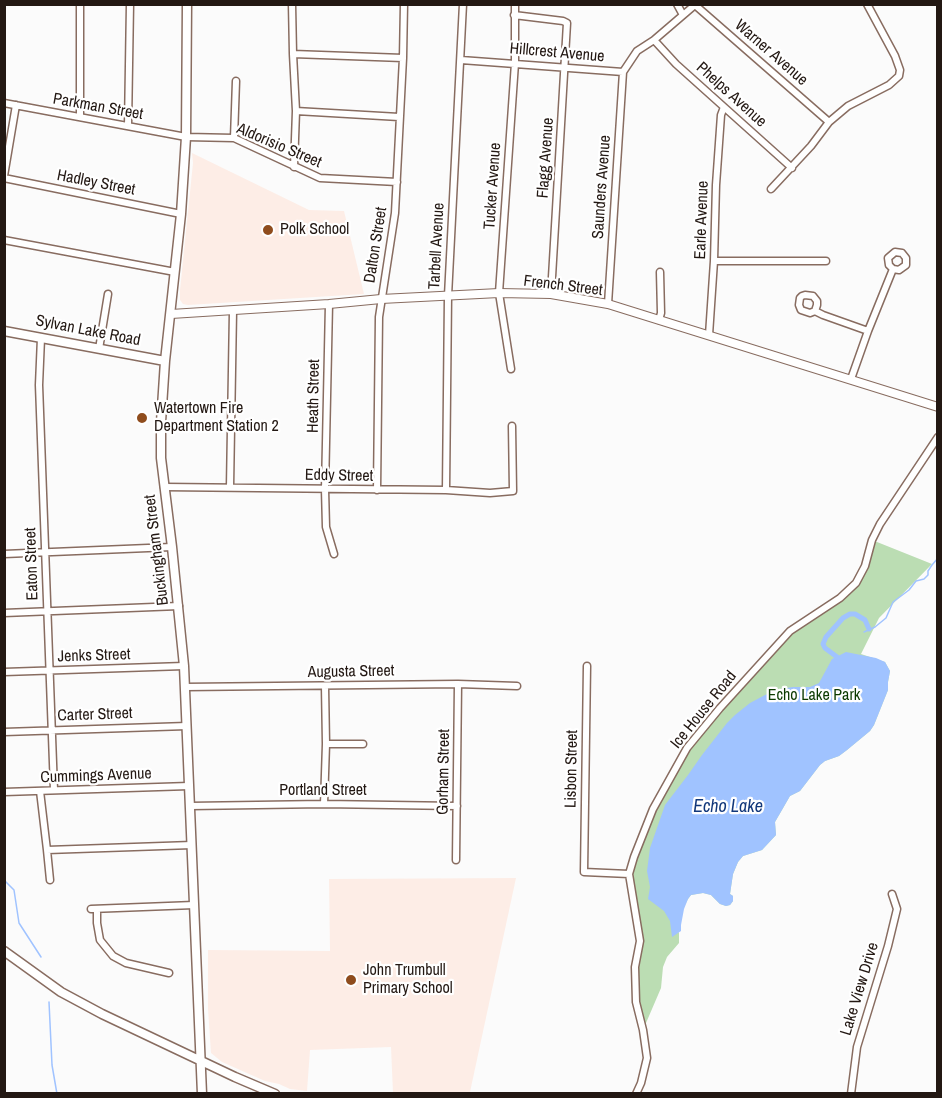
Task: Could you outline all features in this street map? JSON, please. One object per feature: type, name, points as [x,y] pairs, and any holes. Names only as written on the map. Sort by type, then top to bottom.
[{"type":"main road","name":"Buckingham Street","points":[[187,4],[186,137],[181,214],[165,361],[161,458],[184,666],[202,1094]]},
{"type":"main road","name":"Sylvan Lake Road","points":[[4,331],[165,361]]},
{"type":"main road","points":[[4,951],[61,992],[102,1014],[274,1094]]},
{"type":"street","points":[[80,4],[80,117]]},
{"type":"street","points":[[128,126],[130,4]]},
{"type":"street","points":[[292,4],[296,111],[294,167]]},
{"type":"street","name":"Dalton Street","points":[[377,490],[379,317],[396,213],[404,4]]},
{"type":"street","name":"Tarbell Avenue","points":[[446,490],[448,296],[464,4]]},
{"type":"street","name":"Tucker Avenue","points":[[511,369],[499,293],[515,63],[514,4]]},
{"type":"street","points":[[677,4],[683,15]]},
{"type":"street","points":[[771,189],[792,168],[829,122],[848,106],[889,85],[899,76],[900,70],[895,56],[867,4]]},
{"type":"street","name":"Hillcrest Avenue","points":[[461,60],[623,72],[637,51],[696,5]]},
{"type":"street","name":"Warner Avenue","points":[[696,5],[829,122]]},
{"type":"street","name":"Flagg Avenue","points":[[514,15],[567,23],[551,294]]},
{"type":"street","name":"Phelps Avenue","points":[[654,40],[676,64],[792,168]]},
{"type":"street","points":[[293,54],[403,58]]},
{"type":"street","name":"Saunders Avenue","points":[[608,304],[623,72]]},
{"type":"street","points":[[234,138],[236,81]]},
{"type":"street","name":"Parkman Street","points":[[4,103],[186,137]]},
{"type":"street","points":[[4,177],[16,105]]},
{"type":"street","name":"Earle Avenue","points":[[709,335],[716,185],[721,115],[724,107]]},
{"type":"street","points":[[296,111],[399,117]]},
{"type":"street","name":"Aldorisio Street","points":[[186,137],[234,138],[320,178],[397,182]]},
{"type":"street","name":"Hadley Street","points":[[4,177],[181,214]]},
{"type":"street","points":[[4,240],[175,272]]},
{"type":"street","points":[[714,261],[826,261]]},
{"type":"street","points":[[850,380],[893,269]]},
{"type":"street","points":[[659,320],[661,314],[660,272]]},
{"type":"street","name":"French Street","points":[[171,314],[329,304],[381,298],[499,293],[551,294],[608,304],[938,407]]},
{"type":"street","points":[[99,349],[108,294]]},
{"type":"street","name":"Heath Street","points":[[329,304],[325,489],[326,527],[334,554]]},
{"type":"street","points":[[814,310],[868,331]]},
{"type":"street","points":[[230,487],[233,311]]},
{"type":"street","name":"Eaton Street","points":[[41,338],[39,385],[54,790]]},
{"type":"street","name":"Eddy Street","points":[[164,487],[446,490],[490,493],[513,491],[512,426]]},
{"type":"street","name":"Ice House Road","points":[[636,1094],[647,1058],[636,1002],[635,967],[640,941],[629,874],[654,809],[687,748],[720,708],[790,631],[840,598],[856,583],[865,566],[872,540],[880,524],[938,437]]},
{"type":"street","points":[[4,554],[172,547]]},
{"type":"street","points":[[4,613],[178,606]]},
{"type":"street","name":"Jenks Street","points":[[4,672],[184,666]]},
{"type":"street","name":"Lisbon Street","points":[[587,666],[584,872],[629,874]]},
{"type":"street","name":"Augusta Street","points":[[185,687],[458,684],[517,686]]},
{"type":"street","name":"Gorham Street","points":[[456,860],[458,684]]},
{"type":"street","points":[[324,804],[325,686]]},
{"type":"street","name":"Carter Street","points":[[4,732],[187,726]]},
{"type":"street","points":[[326,744],[363,744]]},
{"type":"street","name":"Cummings Avenue","points":[[4,792],[189,786]]},
{"type":"street","points":[[40,791],[50,880]]},
{"type":"street","name":"Portland Street","points":[[190,806],[324,804],[457,806]]},
{"type":"street","points":[[48,850],[192,846]]},
{"type":"street","name":"Lake View Drive","points":[[851,1094],[857,1047],[897,909],[892,894]]},
{"type":"street","points":[[169,973],[126,963],[113,956],[100,940],[94,909],[194,904]]},
{"type":"shaded area","name":"Polk School","points":[[192,153],[309,210],[344,211],[364,294],[183,304],[180,300],[180,290],[193,163]]},
{"type":"shaded area","name":"John Trumbull Primary School","points":[[516,878],[470,1092],[393,1093],[391,1047],[310,1050],[307,1091],[290,1089],[265,1081],[222,1062],[211,1053],[208,950],[330,951],[329,879]]},
{"type":"green space","name":"Echo Lake","points":[[872,540],[932,564],[879,618],[861,654],[885,662],[890,671],[888,690],[874,725],[870,731],[839,756],[820,765],[800,791],[790,796],[775,822],[776,835],[762,850],[743,856],[738,862],[733,874],[730,894],[733,896],[733,901],[730,905],[720,904],[711,895],[703,893],[691,895],[675,924],[679,933],[679,943],[667,957],[663,967],[661,988],[643,1030],[636,1002],[635,967],[640,941],[629,874],[653,809],[687,748],[790,631],[856,583]]},
{"type":"water","name":"Echo Lake","points":[[846,652],[876,658],[885,662],[890,671],[888,690],[874,725],[870,731],[839,756],[820,765],[800,791],[790,796],[775,822],[776,835],[762,850],[743,856],[738,862],[733,874],[730,894],[733,896],[733,901],[730,905],[720,904],[711,895],[703,893],[691,895],[684,909],[681,931],[672,937],[670,921],[664,911],[648,899],[650,887],[647,871],[650,848],[665,805],[735,715],[750,703],[780,689],[810,687],[819,683],[832,659]]},
{"type":"waterway","points":[[864,632],[886,618],[893,602],[909,590],[916,581],[924,579],[938,558]]},
{"type":"waterway","points":[[837,657],[823,644],[826,637],[843,618],[855,614],[865,620],[869,629]]},
{"type":"waterway","points":[[4,880],[14,890],[19,923],[41,957]]},
{"type":"waterway","points":[[49,1002],[52,1065],[57,1094]]},
{"type":"place","name":"Polk School","points":[[268,230]]},
{"type":"place","name":"Watertown Fire Department Station 2","points":[[142,418]]},
{"type":"place","name":"John Trumbull Primary School","points":[[351,980]]},
{"type":"park label","name":"Echo Lake Park","points":[[814,696]]}]
